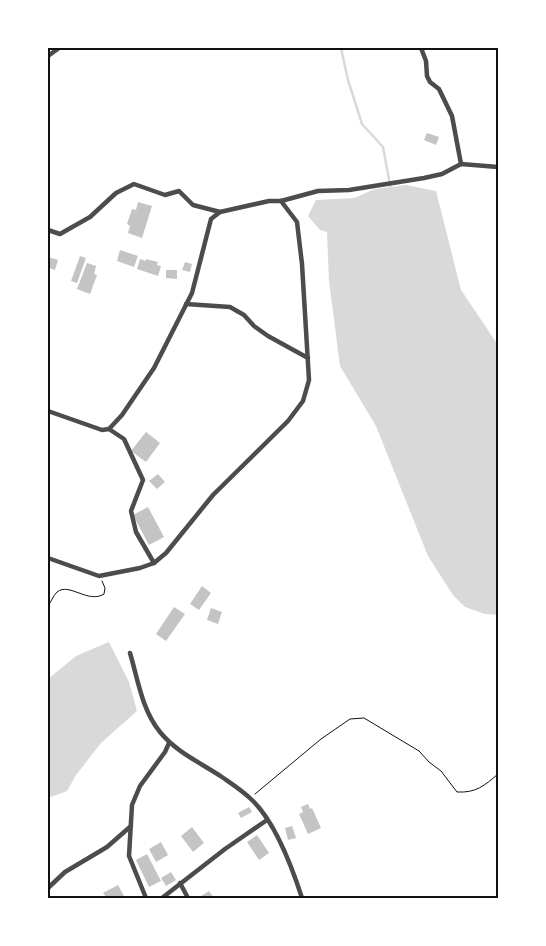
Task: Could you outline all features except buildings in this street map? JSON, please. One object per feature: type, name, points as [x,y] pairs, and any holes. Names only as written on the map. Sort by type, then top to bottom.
[{"type":"street","points":[[48,56],[60,48]]},
{"type":"street","points":[[421,48],[426,61],[427,76],[430,82],[439,89],[452,116],[461,164]]},
{"type":"street","points":[[48,230],[60,234],[90,217],[116,193],[134,184],[165,196],[179,191],[192,205],[220,212],[269,201],[281,201],[318,191],[349,190],[442,174],[461,164],[498,167]]},
{"type":"street","points":[[48,558],[99,576],[140,568],[154,563],[166,553],[213,495],[288,421],[303,401],[309,380],[302,264],[297,222],[281,201]]},
{"type":"street","points":[[48,411],[102,430],[109,429],[122,415],[154,368],[192,293],[211,219],[220,212]]},
{"type":"street","points":[[186,304],[230,307],[244,315],[254,326],[268,336],[308,358]]},
{"type":"street","points":[[109,429],[124,439],[143,480],[131,511],[136,532],[154,563]]},
{"type":"street","points":[[130,654],[143,700],[158,730],[169,742],[250,798],[267,820],[289,860],[302,898]]},
{"type":"street","points":[[146,898],[129,856],[132,805],[140,786],[165,752],[169,742]]},
{"type":"street","points":[[162,898],[267,820]]},
{"type":"street","points":[[48,888],[65,872],[107,847],[131,826]]},
{"type":"street","points":[[180,883],[188,898]]},
{"type":"path","points":[[48,606],[56,593],[62,589],[99,598],[104,594],[105,588],[99,576]]},
{"type":"path","points":[[250,798],[300,755],[350,719],[364,718],[413,747],[441,771],[457,792],[469,793],[479,790],[498,774]]},
{"type":"shaded area","points":[[406,185],[436,191],[461,290],[498,345],[498,615],[485,614],[465,607],[453,595],[428,556],[376,426],[340,366],[329,281],[327,232],[320,230],[308,216],[316,200],[354,198],[375,189]]},
{"type":"shaded area","points":[[109,642],[129,682],[137,711],[101,743],[76,775],[67,791],[48,798],[48,679],[76,656]]},
{"type":"waterway","points":[[341,48],[348,80],[362,124],[383,147],[391,190]]}]
